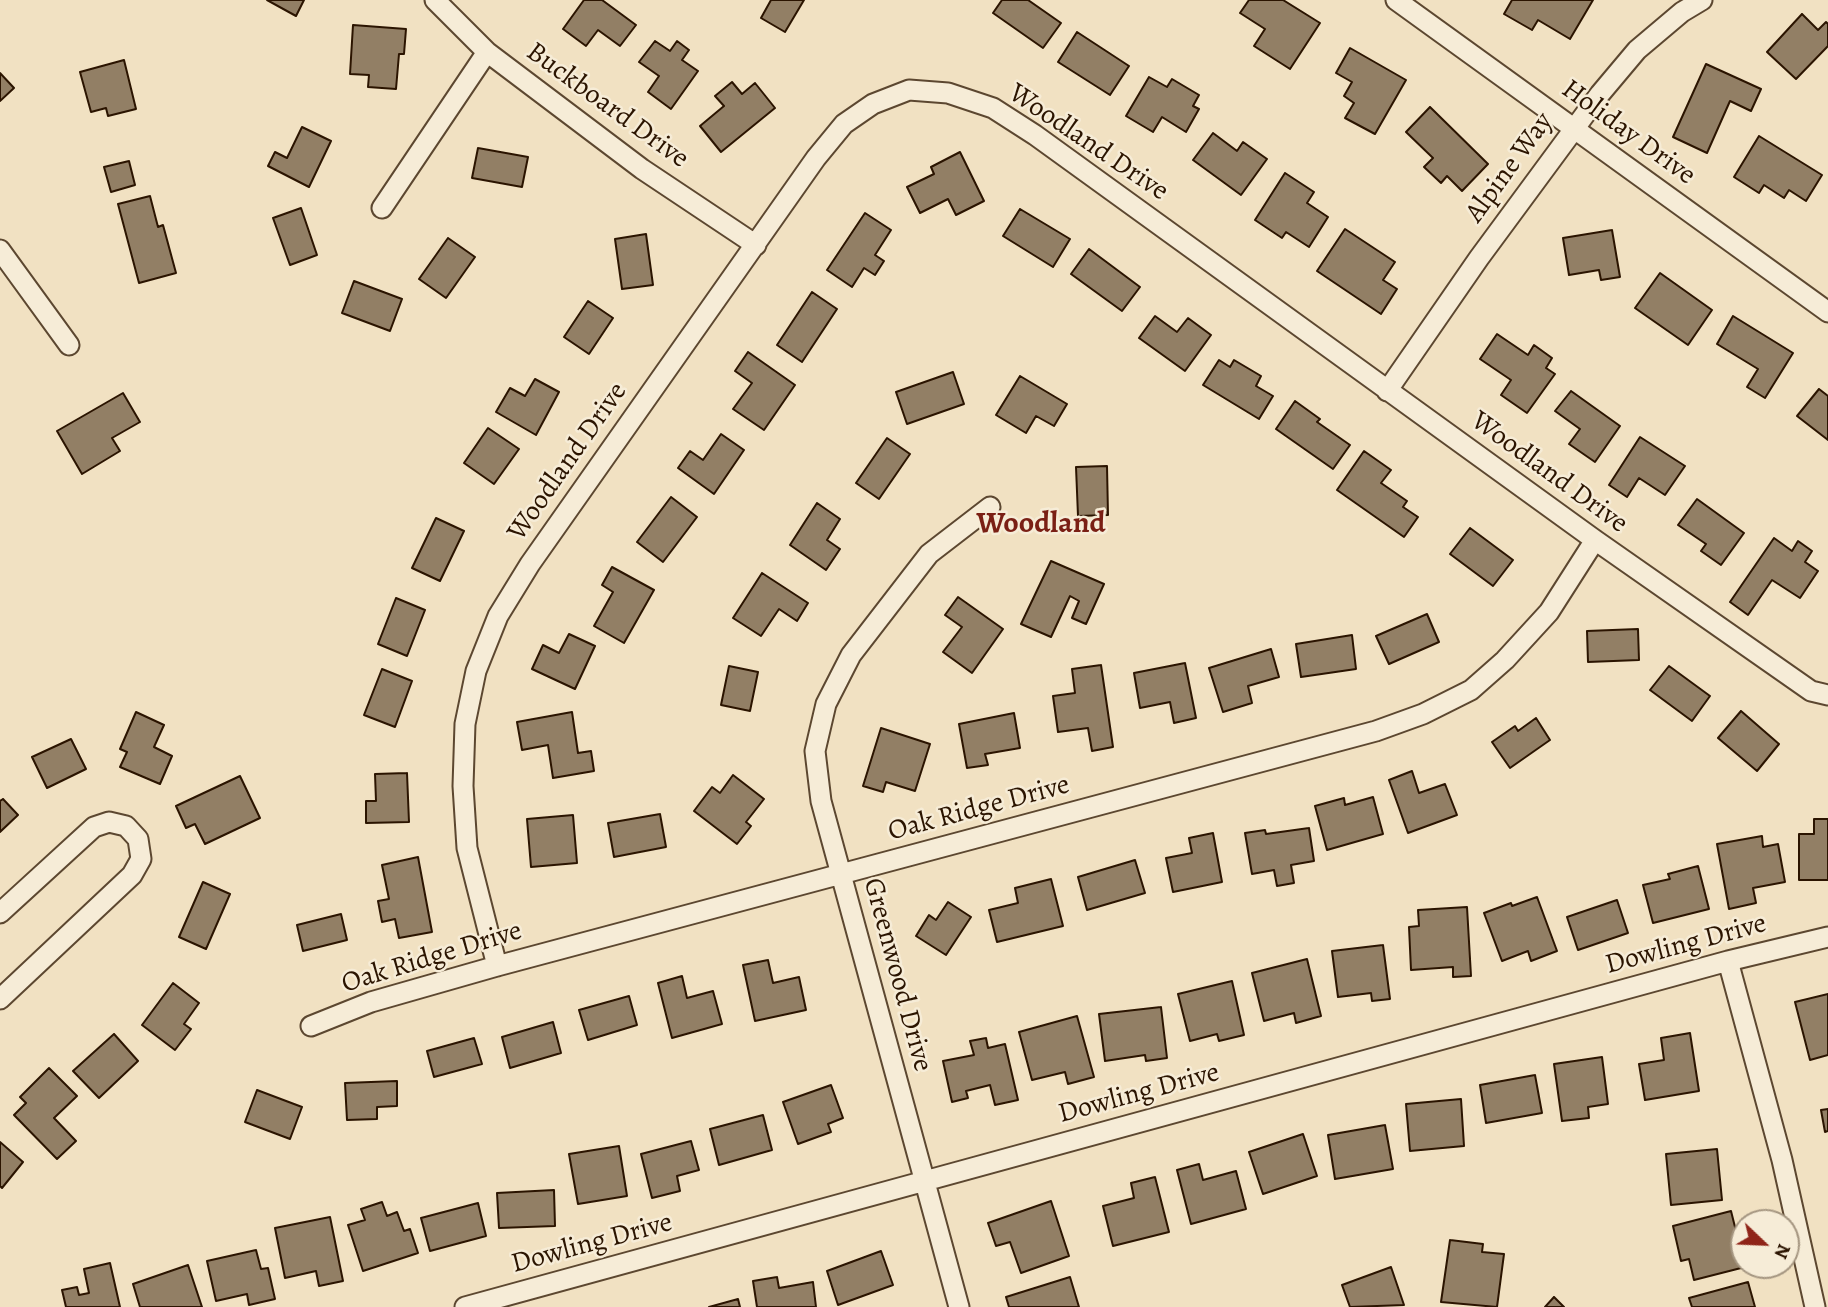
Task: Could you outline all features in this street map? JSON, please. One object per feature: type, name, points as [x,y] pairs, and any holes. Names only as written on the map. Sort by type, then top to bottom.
[{"type":"street","name":"Buckboard Drive","points":[[435,0],[487,52],[642,169],[755,246]]},
{"type":"street","name":"Holiday Drive","points":[[1396,0],[1828,312]]},
{"type":"street","name":"Alpine Way","points":[[1387,391],[1479,258],[1574,129],[1637,50],[1682,12],[1702,0]]},
{"type":"street","points":[[382,208],[487,52]]},
{"type":"street","name":"Woodland Drive","points":[[497,965],[467,848],[463,786],[465,724],[476,671],[498,616],[530,564],[816,158],[844,124],[873,104],[909,90],[948,93],[993,108],[1035,135],[1595,540],[1811,691],[1828,695]]},
{"type":"street","points":[[0,250],[69,345]]},
{"type":"street","name":"Greenwood Drive","points":[[959,1307],[821,801],[815,751],[826,704],[851,655],[929,554],[990,507]]},
{"type":"street","name":"Oak Ridge Drive","points":[[311,1026],[371,1002],[497,965],[1376,731],[1423,714],[1471,690],[1506,660],[1549,612],[1595,540]]},
{"type":"street","points":[[0,913],[94,827],[108,822],[126,827],[138,839],[141,859],[132,875],[7,992],[0,970]]},
{"type":"street","name":"Dowling Drive","points":[[465,1307],[1728,961],[1828,937]]},
{"type":"street","points":[[1728,961],[1782,1160],[1815,1307]]},
{"type":"building","points":[[267,0],[304,0],[296,16]]},
{"type":"building","points":[[584,0],[602,0],[636,25],[620,46],[598,30],[586,46],[563,29]]},
{"type":"building","points":[[771,0],[804,0],[785,32],[761,18]]},
{"type":"building","points":[[1002,0],[1028,0],[1061,23],[1043,48],[993,13]]},
{"type":"building","points":[[1249,0],[1283,0],[1320,23],[1290,69],[1254,46],[1265,29],[1240,13]]},
{"type":"building","points":[[1512,0],[1593,0],[1570,39],[1538,20],[1532,30],[1504,14]]},
{"type":"building","points":[[1802,14],[1818,30],[1826,22],[1828,24],[1828,46],[1796,79],[1767,52]]},
{"type":"building","points":[[353,25],[406,29],[404,54],[399,54],[396,89],[368,87],[369,75],[350,74]]},
{"type":"building","points":[[1077,32],[1129,66],[1110,95],[1058,62]]},
{"type":"building","points":[[655,41],[670,51],[677,41],[689,50],[682,60],[698,71],[671,109],[648,92],[659,76],[639,62]]},
{"type":"building","points":[[1350,48],[1406,80],[1375,134],[1345,118],[1354,103],[1344,96],[1352,82],[1336,73]]},
{"type":"building","points":[[124,60],[136,109],[108,116],[106,108],[91,112],[80,72]]},
{"type":"building","points":[[1706,64],[1761,89],[1751,111],[1730,101],[1707,153],[1673,137]]},
{"type":"building","points":[[0,73],[14,88],[0,101]]},
{"type":"building","points":[[1149,77],[1167,87],[1172,79],[1199,95],[1193,106],[1199,109],[1186,132],[1162,117],[1153,132],[1126,116]]},
{"type":"building","points":[[732,82],[742,94],[755,83],[775,108],[721,152],[700,126],[724,106],[715,96]]},
{"type":"building","points":[[1430,107],[1488,164],[1462,191],[1447,176],[1441,183],[1424,167],[1433,158],[1406,132]]},
{"type":"building","points":[[302,127],[331,141],[309,187],[268,166],[275,152],[287,158]]},
{"type":"building","points":[[1213,133],[1237,151],[1243,142],[1267,159],[1241,195],[1193,160]]},
{"type":"building","points":[[1759,136],[1822,175],[1806,201],[1789,190],[1784,198],[1764,185],[1759,193],[1734,177]]},
{"type":"building","points":[[478,148],[528,157],[522,187],[472,178]]},
{"type":"building","points":[[960,152],[984,201],[956,215],[948,199],[920,213],[907,187],[934,174],[931,167]]},
{"type":"building","points":[[129,161],[135,185],[111,192],[104,167]]},
{"type":"building","points":[[1285,173],[1314,192],[1307,203],[1328,217],[1309,247],[1286,232],[1282,238],[1255,220]]},
{"type":"building","points":[[150,196],[158,227],[163,225],[176,273],[139,283],[118,204]]},
{"type":"building","points":[[301,208],[317,255],[290,265],[273,218]]},
{"type":"building","points":[[1020,209],[1070,239],[1053,267],[1003,236]]},
{"type":"building","points":[[865,213],[891,230],[875,255],[884,261],[875,275],[864,268],[852,287],[827,270]]},
{"type":"building","points":[[1345,229],[1395,262],[1383,280],[1397,289],[1381,314],[1317,271]]},
{"type":"building","points":[[1612,230],[1620,277],[1601,280],[1599,270],[1569,275],[1563,238]]},
{"type":"building","points":[[646,234],[653,285],[622,289],[615,239]]},
{"type":"building","points":[[448,238],[475,257],[446,298],[419,279]]},
{"type":"building","points":[[1089,249],[1140,287],[1122,311],[1071,274]]},
{"type":"building","points":[[1660,273],[1712,310],[1688,345],[1635,308]]},
{"type":"building","points":[[354,281],[402,299],[390,331],[342,313]]},
{"type":"building","points":[[812,292],[837,309],[802,362],[777,345]]},
{"type":"building","points":[[588,301],[613,318],[589,354],[564,337]]},
{"type":"building","points":[[1155,316],[1177,332],[1188,318],[1211,335],[1185,371],[1139,338]]},
{"type":"building","points":[[1733,316],[1793,353],[1765,398],[1747,387],[1758,369],[1717,344]]},
{"type":"building","points":[[1497,334],[1528,355],[1534,345],[1552,358],[1546,368],[1555,374],[1527,413],[1501,395],[1511,380],[1480,359]]},
{"type":"building","points":[[748,352],[795,385],[764,430],[733,409],[752,383],[735,371]]},
{"type":"building","points":[[1219,360],[1230,367],[1234,360],[1261,376],[1256,386],[1273,396],[1259,419],[1203,385]]},
{"type":"building","points":[[953,372],[964,404],[907,424],[896,392]]},
{"type":"building","points":[[1020,376],[1067,404],[1054,426],[1036,416],[1026,433],[996,415]]},
{"type":"building","points":[[535,379],[559,392],[536,435],[496,412],[510,388],[525,396]]},
{"type":"building","points":[[1819,389],[1828,396],[1828,440],[1797,416]]},
{"type":"building","points":[[1571,391],[1620,426],[1595,462],[1569,444],[1580,429],[1555,411]]},
{"type":"building","points":[[123,393],[140,422],[112,438],[120,451],[82,474],[57,431]]},
{"type":"building","points":[[1295,401],[1320,419],[1317,422],[1350,445],[1333,469],[1276,429]]},
{"type":"building","points":[[488,428],[519,449],[494,484],[464,463]]},
{"type":"building","points":[[721,434],[744,450],[714,494],[678,468],[690,451],[703,460]]},
{"type":"building","points":[[1640,437],[1685,466],[1665,495],[1639,478],[1627,497],[1609,485]]},
{"type":"building","points":[[887,438],[910,454],[879,499],[856,483]]},
{"type":"building","points":[[1364,451],[1391,470],[1381,483],[1407,501],[1403,507],[1418,517],[1404,537],[1337,490]]},
{"type":"building","points":[[1107,466],[1108,515],[1078,516],[1076,467]]},
{"type":"building","points":[[671,497],[697,517],[663,562],[637,542]]},
{"type":"building","points":[[1697,499],[1744,533],[1721,565],[1701,551],[1706,544],[1678,525]]},
{"type":"building","points":[[817,503],[840,519],[827,540],[840,549],[826,570],[790,545]]},
{"type":"building","points":[[436,518],[464,531],[440,581],[412,568]]},
{"type":"building","points":[[1470,528],[1513,560],[1493,586],[1450,554]]},
{"type":"building","points":[[1774,538],[1792,551],[1798,541],[1812,551],[1805,562],[1818,571],[1800,598],[1772,580],[1748,615],[1730,602]]},
{"type":"building","points":[[1051,561],[1104,584],[1086,624],[1072,618],[1079,601],[1070,596],[1051,637],[1021,624]]},
{"type":"building","points":[[612,567],[654,590],[624,643],[594,626],[613,592],[602,585]]},
{"type":"building","points":[[762,573],[808,603],[797,621],[779,609],[761,636],[733,618]]},
{"type":"building","points":[[958,597],[1003,629],[972,673],[943,652],[962,627],[945,615]]},
{"type":"building","points":[[396,598],[425,610],[407,656],[378,644]]},
{"type":"building","points":[[1427,614],[1439,642],[1389,664],[1376,636]]},
{"type":"building","points":[[1638,629],[1639,660],[1588,662],[1587,631]]},
{"type":"building","points":[[569,634],[595,646],[575,689],[532,669],[543,645],[559,653]]},
{"type":"building","points":[[1352,635],[1356,669],[1301,677],[1296,644]]},
{"type":"building","points":[[1271,649],[1279,677],[1248,686],[1252,703],[1223,712],[1209,668]]},
{"type":"building","points":[[1185,663],[1196,718],[1174,723],[1170,702],[1140,708],[1134,673]]},
{"type":"building","points":[[1101,665],[1113,747],[1092,751],[1088,728],[1058,732],[1053,696],[1075,693],[1072,669]]},
{"type":"building","points":[[729,666],[758,672],[750,711],[721,705]]},
{"type":"building","points":[[1669,666],[1710,696],[1692,721],[1650,690]]},
{"type":"building","points":[[382,669],[412,681],[395,727],[364,715]]},
{"type":"building","points":[[1741,711],[1779,744],[1757,771],[1718,738]]},
{"type":"building","points":[[136,712],[164,725],[154,747],[172,756],[160,784],[120,767],[127,752],[120,749]]},
{"type":"building","points":[[572,712],[578,753],[591,751],[594,771],[553,778],[548,745],[522,750],[517,722]]},
{"type":"building","points":[[1014,713],[1020,748],[985,754],[988,765],[967,768],[959,724]]},
{"type":"building","points":[[1536,718],[1550,740],[1510,768],[1492,742],[1515,726],[1518,731]]},
{"type":"building","points":[[881,728],[930,744],[915,791],[886,782],[883,792],[863,786]]},
{"type":"building","points":[[71,739],[86,769],[47,788],[32,757]]},
{"type":"building","points":[[1412,771],[1419,793],[1445,784],[1457,815],[1408,833],[1389,780]]},
{"type":"building","points":[[407,773],[409,822],[366,823],[366,801],[376,801],[375,774]]},
{"type":"building","points":[[733,775],[764,799],[746,822],[751,826],[737,844],[694,811],[712,787],[720,793]]},
{"type":"building","points":[[240,776],[260,818],[205,844],[195,824],[186,828],[176,806]]},
{"type":"building","points":[[1373,797],[1383,834],[1327,850],[1315,806],[1344,798],[1345,805]]},
{"type":"building","points":[[3,799],[18,815],[0,832],[0,801]]},
{"type":"building","points":[[660,814],[666,847],[614,857],[608,823]]},
{"type":"building","points":[[573,815],[577,863],[531,867],[527,819]]},
{"type":"building","points":[[1814,819],[1828,819],[1828,880],[1799,880],[1799,834],[1814,834]]},
{"type":"building","points":[[1309,828],[1314,861],[1291,865],[1294,883],[1277,886],[1274,870],[1252,874],[1245,833],[1265,830],[1266,834]]},
{"type":"building","points":[[1213,833],[1222,882],[1173,892],[1166,858],[1192,853],[1189,838]]},
{"type":"building","points":[[1762,836],[1763,847],[1778,844],[1785,882],[1753,888],[1756,903],[1729,909],[1717,844]]},
{"type":"building","points":[[418,857],[432,932],[399,938],[395,919],[382,922],[378,901],[389,899],[382,865]]},
{"type":"building","points":[[1135,860],[1145,893],[1087,910],[1078,877]]},
{"type":"building","points":[[1698,866],[1709,909],[1653,923],[1643,885],[1670,879],[1668,874]]},
{"type":"building","points":[[1051,879],[1063,926],[997,942],[989,910],[1018,903],[1015,888]]},
{"type":"building","points":[[203,882],[230,894],[206,949],[179,937]]},
{"type":"building","points":[[1537,897],[1557,951],[1531,961],[1528,951],[1502,961],[1484,913]]},
{"type":"building","points":[[1617,900],[1628,933],[1578,950],[1567,917]]},
{"type":"building","points":[[948,902],[971,917],[946,955],[916,936],[929,915],[936,920]]},
{"type":"building","points":[[1467,907],[1471,976],[1453,977],[1453,967],[1411,970],[1409,927],[1419,926],[1418,910]]},
{"type":"building","points":[[341,914],[347,940],[303,951],[297,925]]},
{"type":"building","points":[[1383,945],[1390,999],[1372,1001],[1371,993],[1338,997],[1332,951]]},
{"type":"building","points":[[1307,959],[1321,1016],[1296,1023],[1294,1013],[1264,1021],[1252,973]]},
{"type":"building","points":[[768,960],[773,983],[799,977],[806,1010],[755,1021],[743,965]]},
{"type":"building","points":[[682,976],[687,998],[713,991],[722,1024],[672,1038],[658,983]]},
{"type":"building","points":[[1232,981],[1244,1035],[1219,1041],[1217,1034],[1190,1041],[1178,994]]},
{"type":"building","points":[[173,983],[199,1003],[184,1024],[191,1029],[175,1050],[142,1025]]},
{"type":"building","points":[[1828,994],[1828,1055],[1810,1060],[1795,1002]]},
{"type":"building","points":[[629,996],[637,1025],[588,1040],[579,1010]]},
{"type":"building","points":[[1161,1007],[1167,1058],[1146,1061],[1145,1055],[1105,1061],[1099,1014]]},
{"type":"building","points":[[1077,1016],[1094,1077],[1068,1084],[1065,1072],[1032,1080],[1019,1032]]},
{"type":"building","points":[[553,1022],[561,1053],[510,1068],[502,1037]]},
{"type":"building","points":[[1690,1033],[1699,1091],[1645,1100],[1639,1064],[1664,1060],[1661,1038]]},
{"type":"building","points":[[114,1034],[138,1061],[99,1098],[73,1071]]},
{"type":"building","points":[[474,1038],[482,1064],[434,1077],[427,1051]]},
{"type":"building","points":[[986,1038],[988,1048],[1005,1044],[1018,1100],[995,1105],[990,1085],[966,1091],[968,1098],[952,1102],[943,1061],[974,1055],[970,1041]]},
{"type":"building","points":[[1602,1057],[1608,1104],[1588,1107],[1589,1118],[1562,1121],[1554,1064]]},
{"type":"building","points":[[49,1068],[77,1096],[54,1118],[76,1141],[57,1159],[14,1115],[26,1103],[20,1097]]},
{"type":"building","points":[[1535,1075],[1542,1113],[1486,1123],[1480,1085]]},
{"type":"building","points":[[397,1081],[397,1106],[377,1107],[377,1119],[347,1120],[345,1083]]},
{"type":"building","points":[[831,1085],[843,1118],[828,1124],[831,1132],[798,1144],[783,1102]]},
{"type":"building","points":[[257,1090],[302,1107],[290,1139],[245,1122]]},
{"type":"building","points":[[1461,1099],[1464,1146],[1410,1151],[1406,1104]]},
{"type":"building","points":[[1828,1109],[1828,1131],[1825,1132],[1821,1110]]},
{"type":"building","points":[[763,1115],[772,1150],[719,1165],[710,1129]]},
{"type":"building","points":[[1385,1125],[1393,1169],[1335,1179],[1328,1135]]},
{"type":"building","points":[[1303,1134],[1317,1176],[1263,1194],[1249,1152]]},
{"type":"building","points":[[691,1141],[699,1170],[677,1176],[680,1191],[652,1198],[641,1154]]},
{"type":"building","points":[[0,1142],[23,1162],[2,1188],[0,1186]]},
{"type":"building","points":[[619,1146],[627,1196],[578,1204],[569,1154]]},
{"type":"building","points":[[1717,1149],[1722,1200],[1671,1205],[1666,1154]]},
{"type":"building","points":[[1199,1164],[1203,1180],[1236,1171],[1246,1209],[1191,1224],[1177,1170]]},
{"type":"building","points":[[1155,1177],[1169,1232],[1113,1246],[1103,1206],[1134,1198],[1131,1183]]},
{"type":"building","points":[[554,1190],[555,1226],[499,1228],[497,1193]]},
{"type":"building","points":[[1051,1201],[1069,1256],[1021,1273],[1010,1242],[996,1246],[988,1223]]},
{"type":"building","points":[[382,1202],[387,1216],[397,1212],[404,1231],[410,1229],[418,1253],[363,1271],[348,1225],[365,1220],[361,1209]]},
{"type":"building","points":[[478,1203],[486,1236],[430,1251],[421,1218]]},
{"type":"building","points":[[1730,1211],[1730,1271],[1694,1280],[1689,1259],[1681,1261],[1673,1226]]},
{"type":"building","points":[[330,1217],[343,1281],[319,1286],[316,1271],[285,1278],[275,1228]]},
{"type":"building","points":[[1450,1240],[1483,1244],[1482,1252],[1504,1254],[1497,1307],[1441,1302]]},
{"type":"building","points":[[256,1250],[261,1269],[268,1268],[275,1299],[249,1305],[247,1294],[216,1301],[207,1261]]},
{"type":"building","points":[[881,1251],[893,1285],[838,1305],[827,1271]]},
{"type":"building","points":[[110,1263],[120,1307],[66,1307],[62,1290],[77,1287],[79,1295],[89,1293],[84,1269]]},
{"type":"building","points":[[188,1265],[202,1307],[140,1307],[133,1284]]},
{"type":"building","points":[[1391,1267],[1404,1305],[1350,1307],[1342,1285]]},
{"type":"building","points":[[777,1277],[779,1288],[813,1282],[816,1307],[757,1307],[753,1281]]},
{"type":"building","points":[[1070,1277],[1079,1307],[1009,1307],[1006,1297]]},
{"type":"building","points":[[1748,1282],[1755,1307],[1692,1307],[1689,1298]]},
{"type":"building","points":[[1554,1297],[1564,1307],[1545,1307]]},
{"type":"building","points":[[738,1299],[740,1307],[709,1307]]},
{"type":"district","name":"Woodland","points":[[1041,525]]}]
